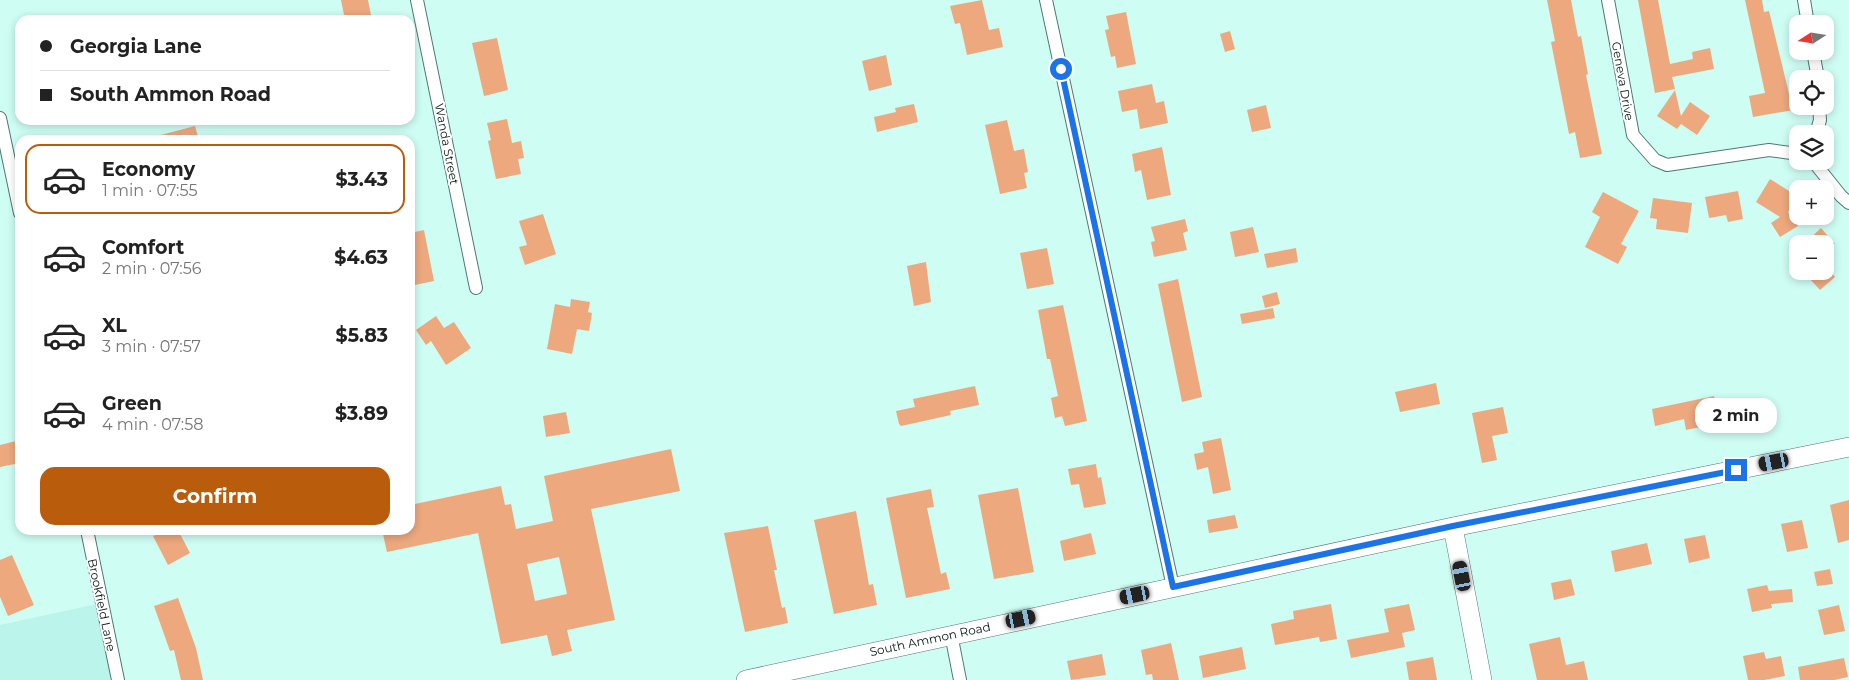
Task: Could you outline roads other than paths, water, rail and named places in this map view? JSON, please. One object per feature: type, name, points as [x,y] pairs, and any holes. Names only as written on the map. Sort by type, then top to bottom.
[{"type":"main road","name":"South Ammon Road","points":[[746,680],[1453,526],[1849,447]]},
{"type":"main road","points":[[1453,526],[1482,680]]},
{"type":"street","name":"Wanda Street","points":[[417,0],[476,288]]},
{"type":"street","points":[[1046,0],[1173,587]]},
{"type":"street","name":"Geneva Drive","points":[[1608,0],[1633,135],[1656,160],[1667,165],[1769,150],[1789,153]]},
{"type":"street","points":[[1804,0],[1806,15]]},
{"type":"street","points":[[0,118],[15,189]]},
{"type":"street","points":[[1820,170],[1849,203]]},
{"type":"street","name":"Brookfield Lane","points":[[87,535],[118,680]]},
{"type":"street","points":[[951,634],[960,680]]}]
